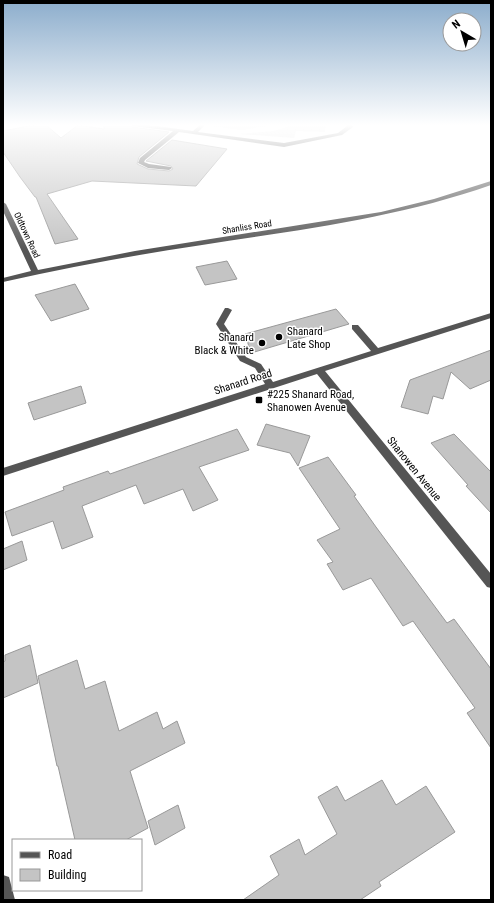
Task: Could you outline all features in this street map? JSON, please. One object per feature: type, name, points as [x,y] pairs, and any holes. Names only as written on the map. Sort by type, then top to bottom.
[{"type":"street","points":[[149,166],[169,168]]},
{"type":"street","name":"Shanliss Road","points":[[3,280],[35,272],[122,256],[345,221],[400,210],[447,198],[491,183]]},
{"type":"street","name":"Oldtown Road","points":[[3,204],[35,272]]},
{"type":"street","points":[[228,310],[220,324],[243,359],[258,366],[270,385]]},
{"type":"street","name":"Shanard Road","points":[[3,472],[491,315]]},
{"type":"street","points":[[355,327],[376,351]]},
{"type":"street","name":"Shanowen Avenue","points":[[319,370],[491,583]]},
{"type":"street","points":[[3,883],[6,890],[7,900]]},
{"type":"building","points":[[13,166],[142,166],[148,169],[169,171],[173,169],[171,166],[213,166],[196,186],[92,181],[47,194],[78,239],[55,244],[36,197]]},
{"type":"building","points":[[227,261],[237,279],[205,285],[196,267]]},
{"type":"building","points":[[75,284],[89,309],[51,321],[35,295]]},
{"type":"building","points":[[336,309],[349,324],[251,353],[245,334]]},
{"type":"building","points":[[491,350],[491,380],[470,389],[451,372],[443,399],[433,396],[428,414],[401,407],[410,380]]},
{"type":"building","points":[[81,386],[86,403],[34,420],[28,403]]},
{"type":"building","points":[[266,424],[310,436],[298,466],[290,453],[257,445]]},
{"type":"building","points":[[237,429],[249,450],[199,467],[218,500],[193,511],[183,489],[144,504],[136,485],[82,506],[93,537],[62,549],[53,521],[12,536],[5,512],[64,490],[63,487],[108,471],[110,474]]},
{"type":"building","points":[[454,434],[491,472],[491,513],[466,486],[468,485],[431,443]]},
{"type":"building","points":[[328,457],[356,495],[354,496],[376,527],[447,623],[454,619],[491,669],[491,748],[467,713],[475,708],[413,621],[403,626],[371,578],[343,590],[327,564],[333,562],[317,540],[340,529],[299,468]]},
{"type":"building","points":[[22,541],[27,560],[3,570],[3,549]]},
{"type":"building","points":[[30,645],[38,683],[3,698],[3,662],[5,661],[5,655]]},
{"type":"building","points":[[77,660],[85,689],[105,681],[119,731],[157,712],[163,729],[177,721],[185,743],[130,771],[148,828],[128,839],[75,839],[57,766],[38,676]]},
{"type":"building","points":[[382,780],[396,805],[426,786],[455,832],[379,882],[381,886],[360,900],[243,900],[279,875],[270,856],[299,839],[305,855],[337,834],[318,797],[337,786],[345,801]]},
{"type":"building","points":[[178,805],[185,828],[155,845],[148,821]]},
{"type":"place","name":"Shanard Late Shop","points":[[279,337]]},
{"type":"place","name":"Shanard Black & White","points":[[262,343]]},
{"type":"place","name":"#225 Shanard Road, Shanowen Avenue","points":[[259,400]]}]
